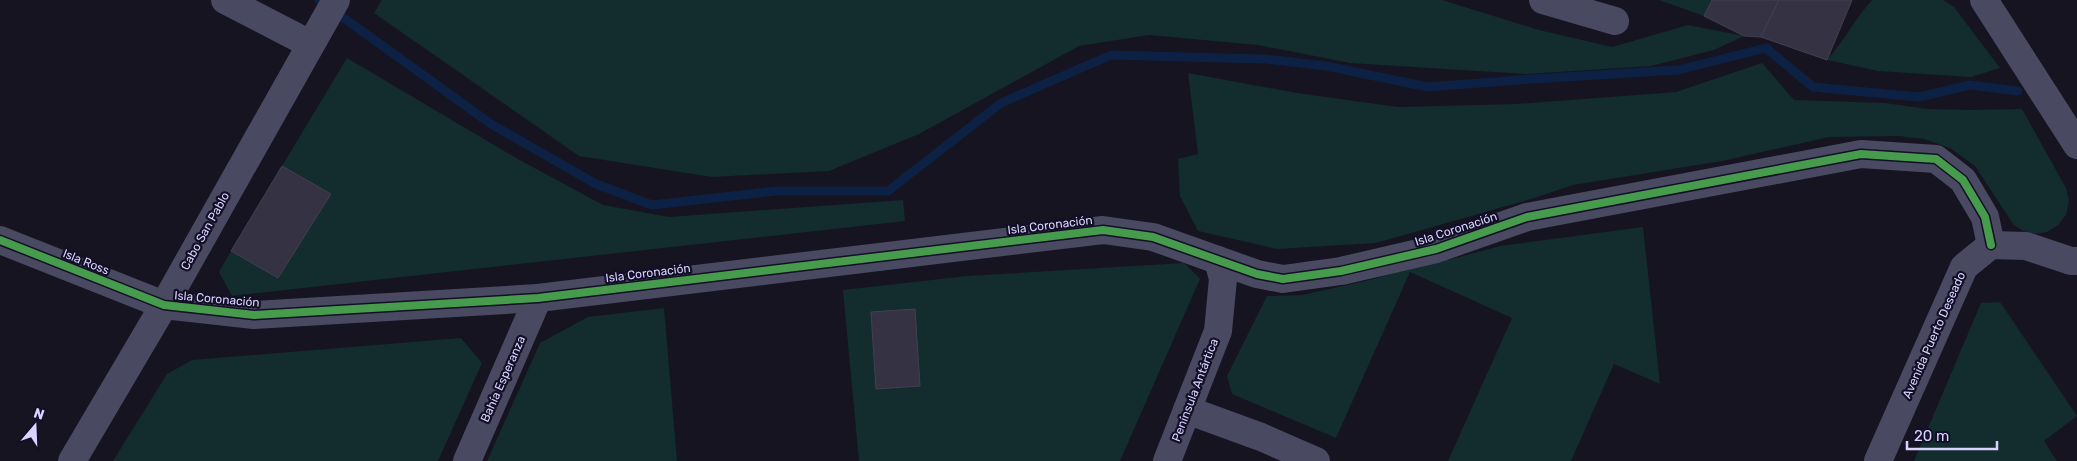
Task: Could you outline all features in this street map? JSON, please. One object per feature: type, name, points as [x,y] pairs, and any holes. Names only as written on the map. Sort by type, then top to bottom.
[{"type":"street","points":[[225,0],[310,44]]},
{"type":"street","name":"Cabo San Pablo","points":[[72,461],[164,305],[336,0]]},
{"type":"street","points":[[1543,0],[1615,21]]},
{"type":"street","points":[[1984,0],[2077,145]]},
{"type":"street","name":"Isla Coronación","points":[[164,305],[254,315],[538,298],[1103,230],[1153,237],[1257,274],[1282,279],[1341,271],[1436,249],[1527,217],[1860,154],[1936,159],[1963,180],[1986,217],[1991,245]]},
{"type":"street","name":"Isla Ross","points":[[0,240],[164,305]]},
{"type":"street","points":[[1991,245],[2026,246],[2071,261],[2077,261]]},
{"type":"street","name":"Avenida Puerto Deseado","points":[[1878,461],[1964,267],[1991,245]]},
{"type":"street","name":"Península Antártica","points":[[1167,461],[1218,331],[1223,280],[1218,260]]},
{"type":"street","name":"Bahía Esperanza","points":[[467,461],[538,298]]},
{"type":"street","points":[[1187,410],[1261,436],[1316,461]]},
{"type":"green space","points":[[382,0],[1442,0],[1539,30],[1612,47],[1688,25],[1744,36],[1714,50],[1651,66],[1526,74],[1350,63],[1258,45],[1149,35],[1079,46],[919,134],[829,171],[712,177],[579,156],[374,13]]},
{"type":"green space","points":[[1659,0],[1712,0],[1704,16]]},
{"type":"green space","points":[[1872,0],[1943,0],[1954,7],[2000,68],[1971,77],[1878,71],[1827,60]]},
{"type":"green space","points":[[347,58],[516,158],[603,205],[669,217],[903,200],[905,221],[232,296],[219,272],[231,251],[278,278],[331,194],[282,166]]},
{"type":"green space","points":[[1762,63],[1794,100],[1885,103],[1927,109],[2022,109],[2066,188],[2069,201],[2066,215],[2058,225],[2047,232],[2035,234],[2023,231],[2013,224],[1975,166],[1950,148],[1924,139],[1898,136],[1829,137],[1722,161],[1573,185],[1531,199],[1376,243],[1277,249],[1198,231],[1180,196],[1178,159],[1198,154],[1188,73],[1297,93],[1398,107],[1517,104],[1676,92]]},
{"type":"green space","points":[[1643,227],[1660,384],[1614,364],[1571,461],[1448,461],[1512,318],[1410,272],[1336,438],[1232,394],[1227,376],[1267,296],[1302,295],[1374,279],[1412,266],[1452,259],[1500,246]]},
{"type":"green space","points":[[1184,263],[1200,279],[1120,461],[859,461],[843,290],[967,276]]},
{"type":"green space","points":[[2000,302],[2077,416],[2044,441],[2057,461],[1914,461],[1981,303]]},
{"type":"green space","points":[[664,308],[677,461],[487,461],[540,343],[588,317]]},
{"type":"green space","points":[[461,338],[482,363],[438,461],[113,461],[167,374],[192,360]]},
{"type":"building","points":[[1712,0],[1779,0],[1761,37],[1744,36],[1704,16]]},
{"type":"building","points":[[1779,0],[1852,0],[1827,60],[1761,37]]},
{"type":"building","points":[[282,166],[331,194],[278,278],[231,251]]},
{"type":"building","points":[[915,309],[920,386],[876,389],[871,312]]},
{"type":"waterway","points":[[319,0],[491,124],[596,184],[652,205],[776,191],[888,191],[1001,103],[1111,55],[1265,59],[1326,66],[1428,87],[1678,70],[1766,48],[1813,87],[1919,97],[1970,85],[2018,91]]},
{"type":"cycle path","points":[[0,240],[164,305],[254,315],[538,298],[1103,230],[1153,237],[1257,274],[1283,279],[1341,271],[1436,249],[1527,217],[1861,154],[1936,159],[1963,180],[1985,217],[1991,245]]}]
